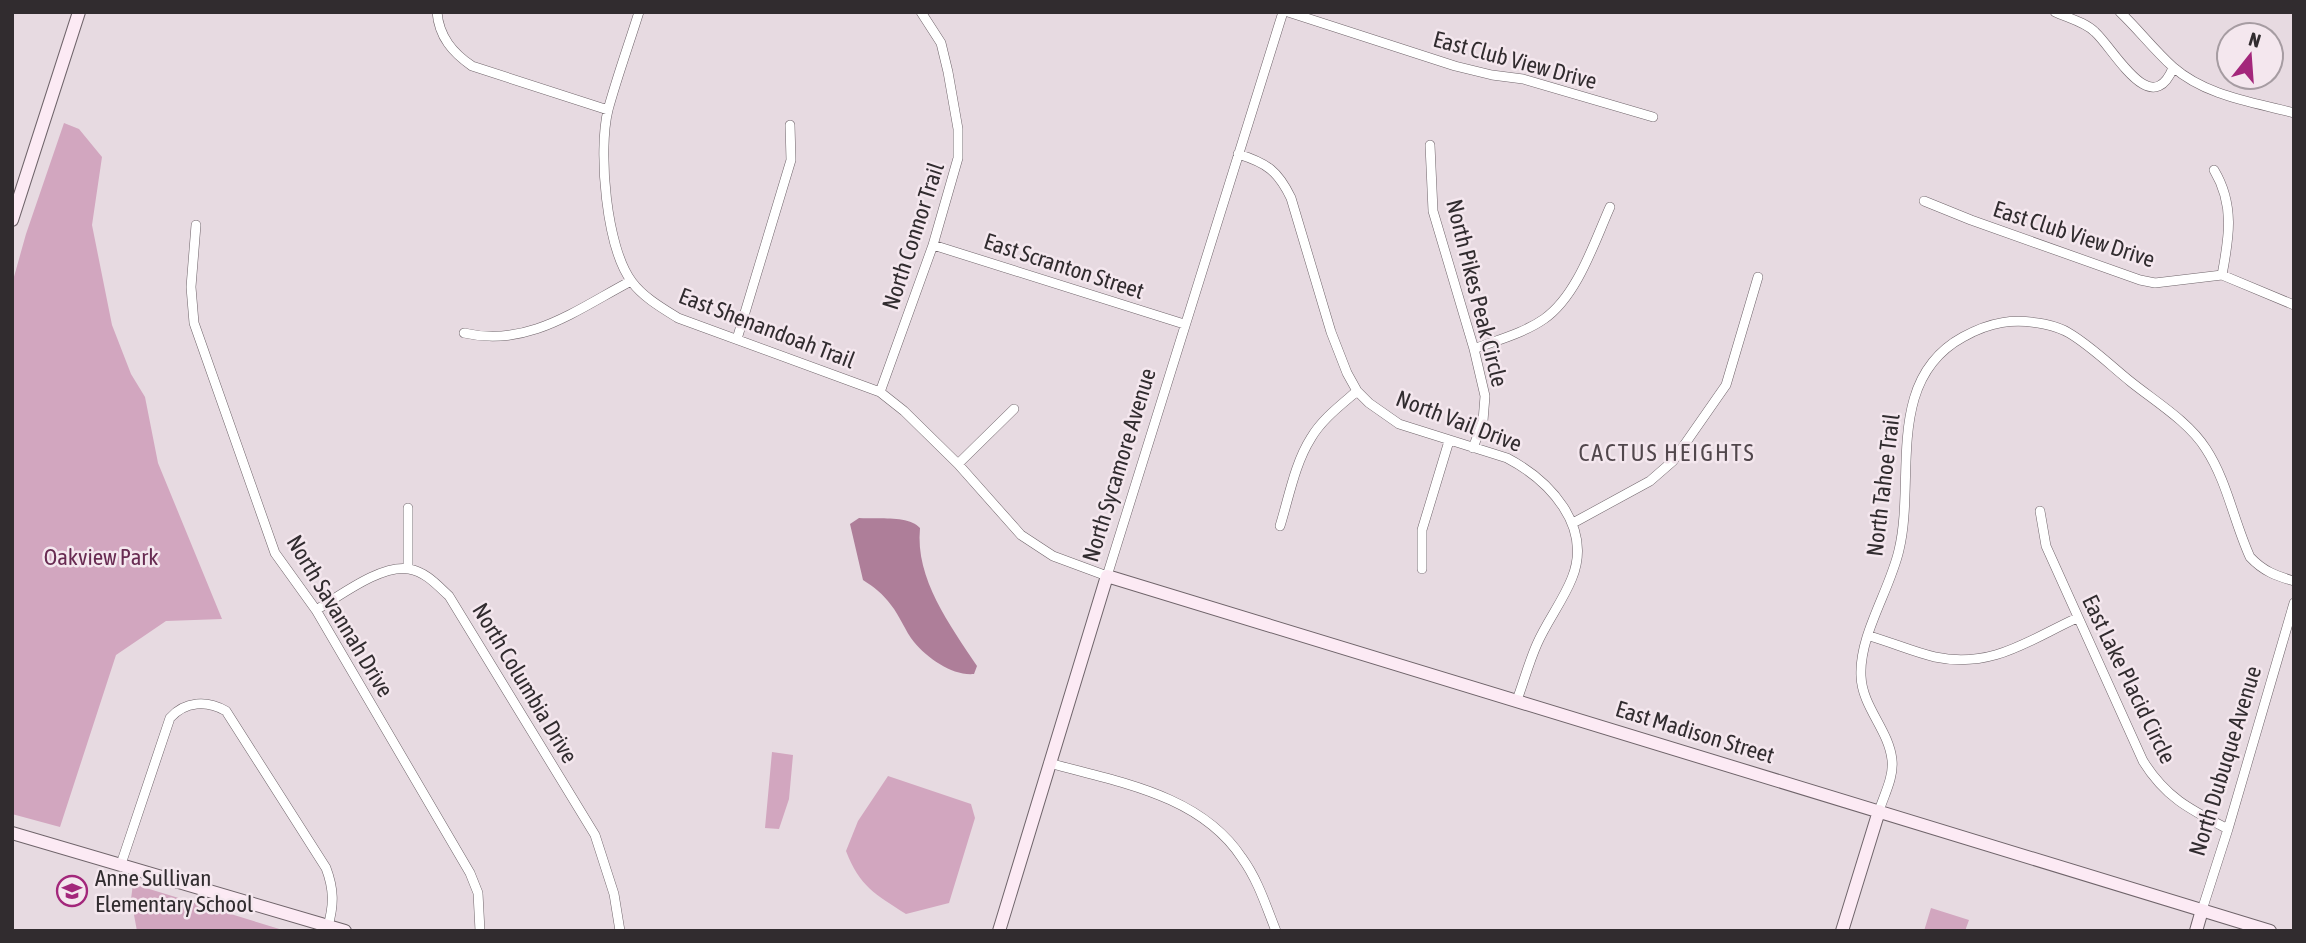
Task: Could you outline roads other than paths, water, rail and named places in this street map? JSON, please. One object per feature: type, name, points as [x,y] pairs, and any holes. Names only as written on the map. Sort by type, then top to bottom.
[{"type":"main road","points":[[12,220],[79,12]]},
{"type":"main road","name":"East Madison Street","points":[[1107,576],[2270,931]]},
{"type":"main road","name":"North Sycamore Avenue","points":[[999,931],[1107,576]]},
{"type":"main road","name":"North Tahoe Trail","points":[[1842,931],[1879,811]]},
{"type":"main road","points":[[12,833],[345,931]]},
{"type":"main road","name":"North Dubuque Avenue","points":[[2196,931],[2202,910]]},
{"type":"street","points":[[437,12],[441,30],[450,47],[472,66],[608,110]]},
{"type":"street","name":"East Shenandoah Trail","points":[[639,12],[608,110],[603,147],[605,182],[617,249],[631,281],[654,303],[678,318],[880,392],[904,411],[958,464],[1021,535],[1053,556],[1107,576]]},
{"type":"street","name":"North Connor Trail","points":[[880,392],[933,245],[956,170],[960,142],[941,43],[921,12]]},
{"type":"street","name":"North Sycamore Avenue","points":[[1107,576],[1283,12]]},
{"type":"street","name":"East Club View Drive","points":[[1288,12],[1455,66],[1523,79],[1653,117]]},
{"type":"street","points":[[2055,12],[2093,30],[2134,78],[2145,86],[2164,83],[2174,68]]},
{"type":"street","points":[[2120,12],[2174,68],[2211,89],[2238,99],[2294,113]]},
{"type":"street","points":[[737,339],[791,160],[790,125]]},
{"type":"street","name":"North Pikes Peak Circle","points":[[1430,145],[1433,211],[1474,349],[1485,397],[1483,421],[1473,448]]},
{"type":"street","name":"North Vail Drive","points":[[1238,154],[1271,168],[1283,181],[1291,198],[1331,332],[1357,391],[1399,424],[1507,458],[1534,474],[1559,498],[1573,523],[1577,552],[1573,576],[1537,643],[1517,700]]},
{"type":"street","points":[[2214,170],[2221,181],[2229,223],[2229,240],[2222,275]]},
{"type":"street","name":"East Club View Drive","points":[[1924,201],[2140,280],[2155,283],[2222,275],[2294,304]]},
{"type":"street","points":[[1474,349],[1529,328],[1560,305],[1573,288],[1610,207]]},
{"type":"street","name":"North Savannah Drive","points":[[196,225],[191,287],[198,337],[275,553],[316,610],[470,873],[478,893],[480,931]]},
{"type":"street","name":"East Scranton Street","points":[[933,245],[1184,324]]},
{"type":"street","points":[[1573,523],[1644,485],[1673,461],[1726,385],[1758,276]]},
{"type":"street","points":[[464,333],[484,338],[520,335],[549,324],[631,281]]},
{"type":"street","name":"North Tahoe Trail","points":[[1879,811],[1890,779],[1892,758],[1863,691],[1861,660],[1900,547],[1904,517],[1905,442],[1909,419],[1929,367],[1947,345],[1978,328],[2010,320],[2053,326],[2067,332],[2195,434],[2216,466],[2250,557],[2270,574],[2294,581]]},
{"type":"street","points":[[1280,526],[1302,456],[1311,438],[1322,422],[1357,391]]},
{"type":"street","points":[[958,464],[1014,409]]},
{"type":"street","points":[[1422,569],[1422,530],[1449,441]]},
{"type":"street","points":[[316,610],[386,571],[408,569],[408,508]]},
{"type":"street","name":"East Lake Placid Circle","points":[[2040,511],[2046,546],[2151,774],[2177,802],[2228,829]]},
{"type":"street","name":"North Columbia Drive","points":[[408,569],[428,577],[449,596],[595,835],[614,894],[620,931]]},
{"type":"street","name":"North Dubuque Avenue","points":[[2202,910],[2294,603]]},
{"type":"street","points":[[1869,636],[1933,657],[1974,660],[2003,654],[2077,618]]},
{"type":"street","points":[[121,864],[170,718],[192,704],[210,704],[226,710],[326,868],[332,883],[333,902],[328,926]]},
{"type":"street","points":[[1049,763],[1164,796],[1188,808],[1219,832],[1241,855],[1255,878],[1276,931]]},
{"type":"place","name":"Anne Sullivan Elementary School","points":[[72,891]]},
{"type":"district","name":"CACTUS HEIGHTS","points":[[1667,452]]},
{"type":"park label","name":"Oakview Park","points":[[101,557]]}]
